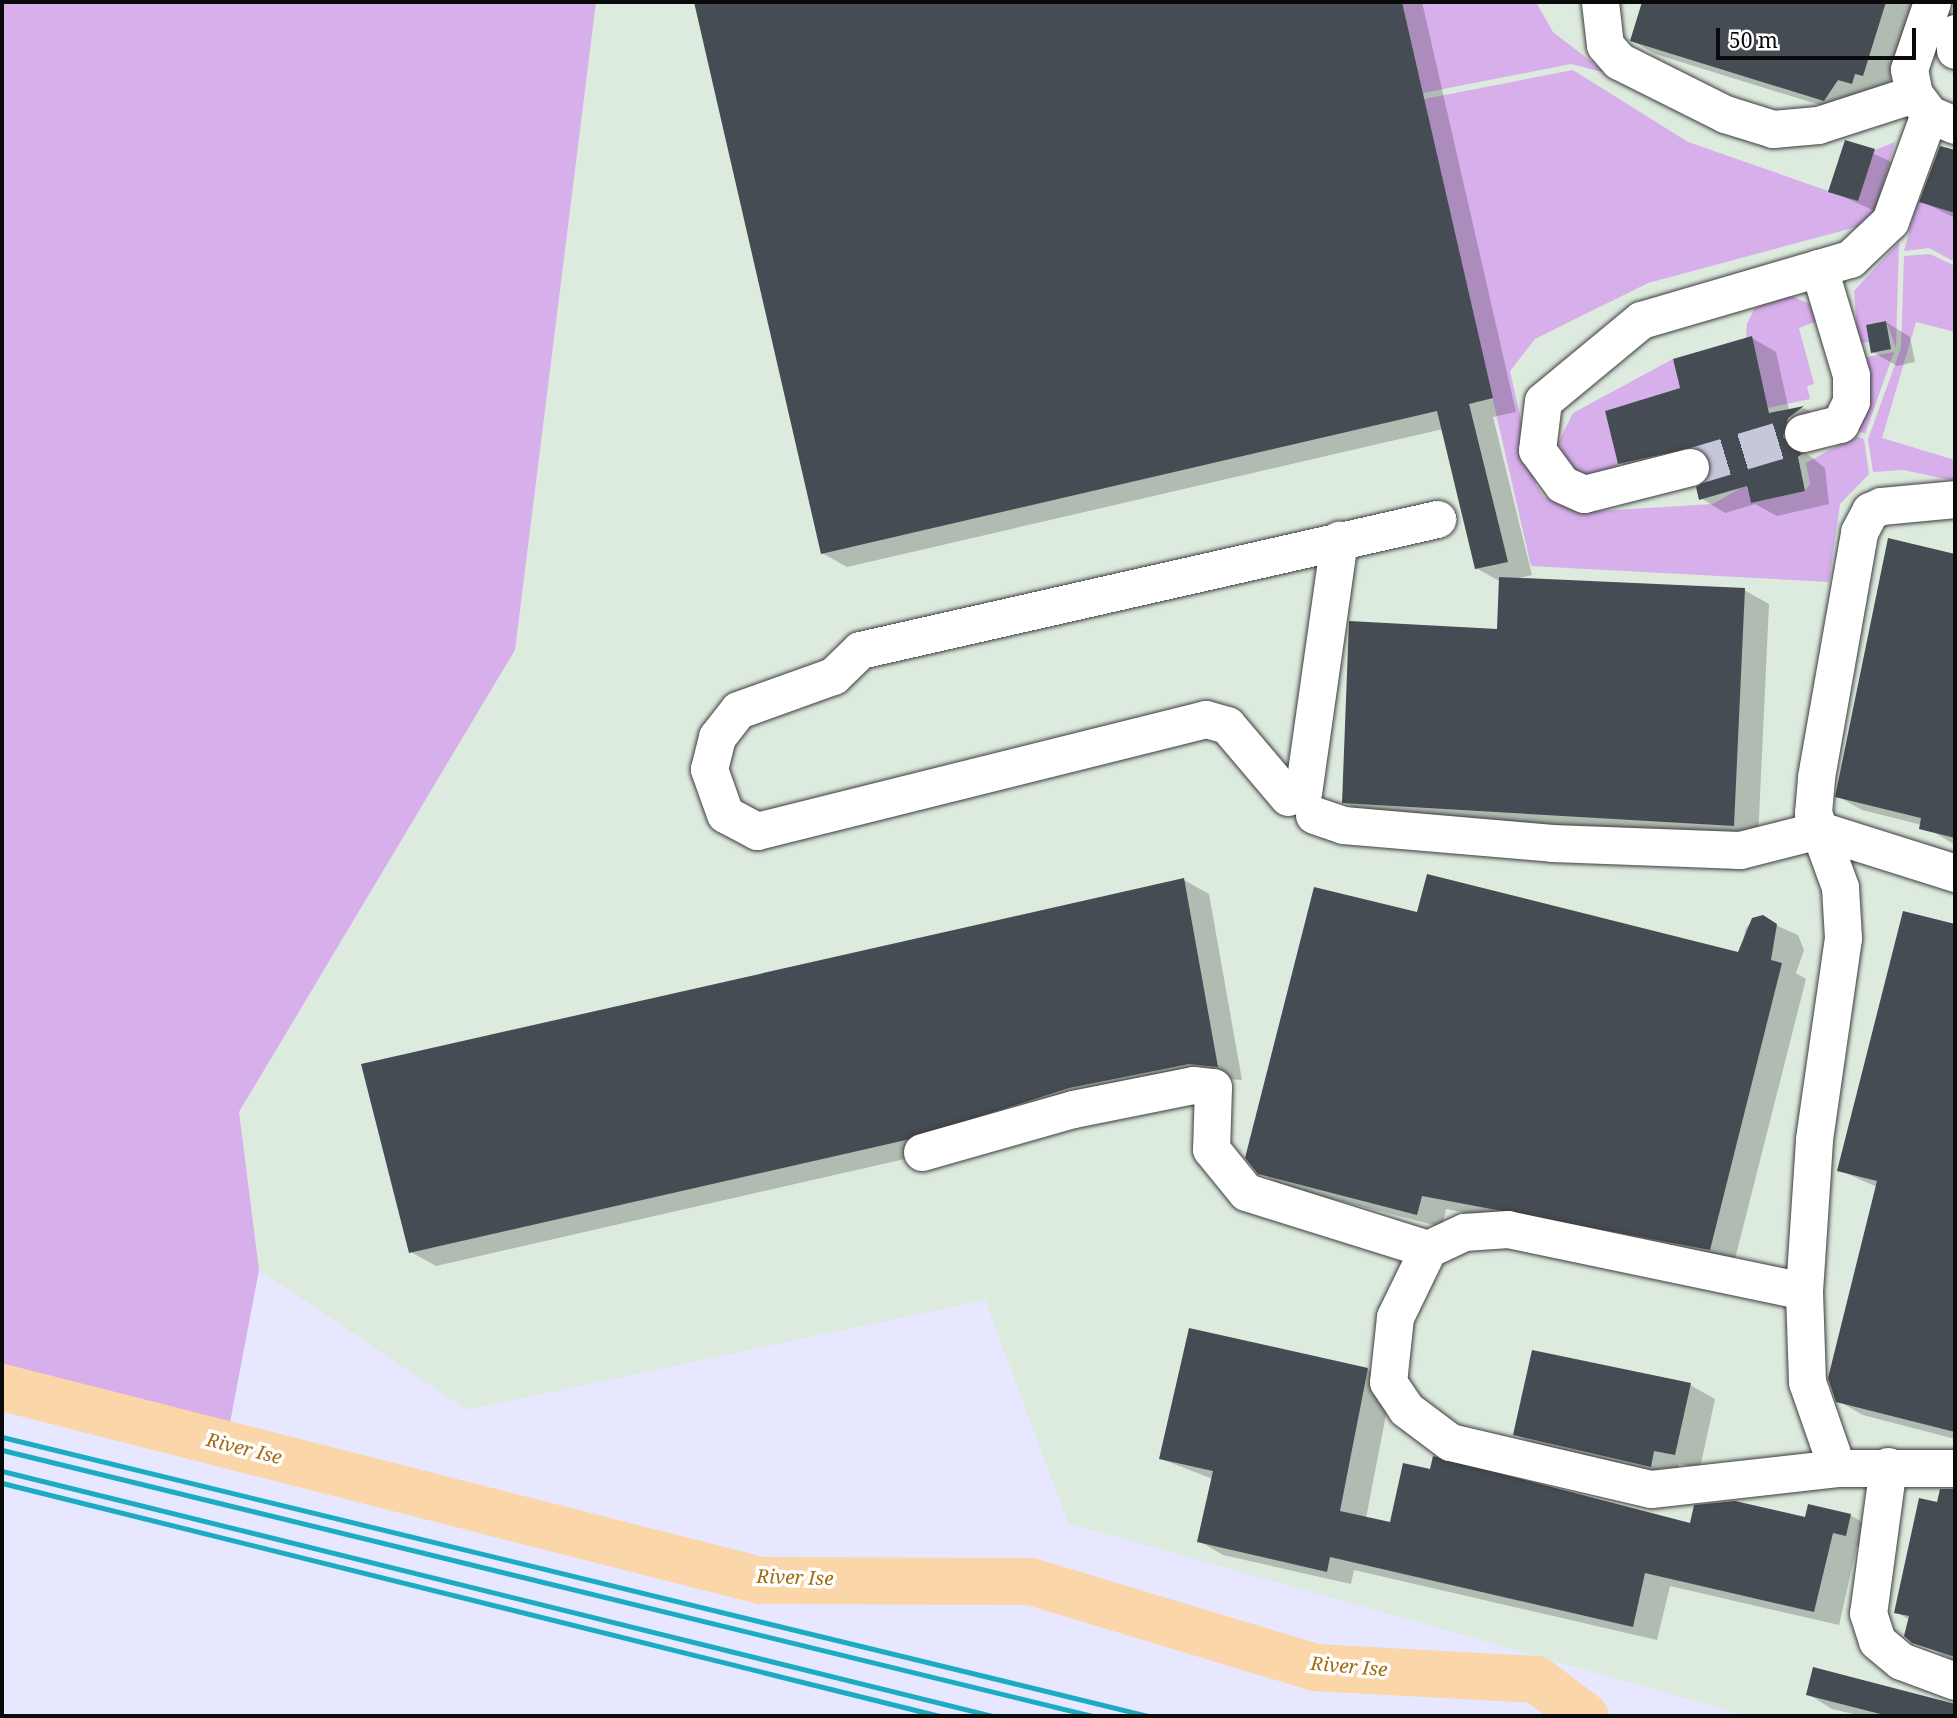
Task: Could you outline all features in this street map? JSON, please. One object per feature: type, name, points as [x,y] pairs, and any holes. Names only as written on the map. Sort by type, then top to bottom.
[{"type":"lane","points":[[1600,2],[1605,45],[1619,61],[1725,114],[1773,129],[1932,111]]},
{"type":"lane","points":[[1690,467],[1584,494],[1555,477],[1537,450],[1544,401],[1641,320],[1850,259],[1890,221],[1932,111],[1909,69],[1931,2]]},
{"type":"lane","points":[[1955,33],[1955,50]]},
{"type":"lane","points":[[1803,433],[1840,424],[1851,401],[1850,375],[1819,268]]},
{"type":"lane","points":[[1837,1468],[1807,1382],[1804,1291],[1814,1139],[1843,938],[1840,887],[1813,813],[1816,777],[1859,532],[1870,511],[1881,506],[1955,499]]},
{"type":"lane","points":[[1437,519],[860,650],[833,676],[738,710],[717,737],[709,769],[725,814],[757,831],[1206,719],[1227,725],[1302,802],[1343,825],[1552,843],[1740,850],[1819,830],[1955,873]]},
{"type":"lane","points":[[1302,802],[1339,540]]},
{"type":"lane","points":[[922,1152],[1073,1110],[1193,1085],[1213,1087],[1211,1149],[1246,1192],[1427,1249]]},
{"type":"lane","points":[[1804,1291],[1508,1229],[1464,1232],[1427,1249],[1395,1317],[1388,1382],[1406,1409],[1450,1442],[1651,1489],[1837,1468],[1955,1468]]},
{"type":"lane","points":[[1888,1466],[1871,1622],[1877,1641],[1901,1661],[1955,1681]]},
{"type":"shaded area","points":[[2,2],[596,2],[515,650],[239,1112],[259,1270],[226,1444],[2,1387]]},
{"type":"shaded area","points":[[596,2],[1955,2],[1955,1716],[1748,1716],[1068,1523],[985,1300],[467,1410],[259,1270],[239,1112],[515,650]]},
{"type":"shaded area","points":[[1402,2],[1536,2],[1553,32],[1606,73],[1571,64],[1423,93]]},
{"type":"shaded area","points":[[1573,70],[1688,142],[1857,201],[1875,150],[1895,142],[1875,211],[1864,225],[1648,283],[1535,339],[1510,371],[1536,485],[1544,497],[1582,512],[1713,504],[1746,485],[1751,503],[1805,491],[1810,484],[1806,463],[1855,436],[1864,439],[1869,474],[1840,504],[1829,582],[1531,566],[1424,99]]},
{"type":"shaded area","points":[[1917,201],[1955,213],[1955,262],[1929,248],[1904,251]]},
{"type":"shaded area","points":[[1899,242],[1896,348],[1886,321],[1866,325],[1869,342],[1858,344],[1854,291]]},
{"type":"shaded area","points":[[1930,254],[1955,266],[1955,332],[1916,322],[1882,438],[1955,460],[1955,481],[1903,470],[1873,472],[1868,439],[1901,348],[1904,256]]},
{"type":"shaded area","points":[[1783,292],[1809,304],[1820,320],[1799,328],[1814,384],[1807,386],[1810,399],[1768,408],[1752,337],[1746,338],[1747,324],[1754,309]]},
{"type":"shaded area","points":[[1894,352],[1865,434],[1858,430],[1869,402],[1867,357]]},
{"type":"shaded area","points":[[1673,359],[1680,388],[1605,411],[1619,467],[1587,475],[1573,471],[1558,443],[1573,413]]},
{"type":"building","points":[[694,2],[1402,2],[1493,398],[1469,404],[1508,562],[1475,569],[1437,411],[821,554]]},
{"type":"building","points":[[1642,2],[1886,2],[1863,76],[1855,74],[1852,84],[1838,80],[1824,101],[1630,41]]},
{"type":"building","points":[[1845,140],[1875,149],[1858,201],[1828,192]]},
{"type":"building","points":[[1940,146],[1955,150],[1955,213],[1919,202]]},
{"type":"building","points":[[1886,321],[1891,349],[1871,353],[1866,325]]},
{"type":"building","points":[[1752,336],[1769,413],[1804,406],[1788,418],[1783,437],[1803,453],[1798,457],[1805,491],[1751,503],[1747,486],[1699,500],[1696,487],[1705,481],[1710,462],[1695,447],[1618,464],[1605,411],[1680,388],[1673,359]]},
{"type":"building","points":[[1888,538],[1955,554],[1955,838],[1919,829],[1921,818],[1835,797]]},
{"type":"building","points":[[1499,577],[1745,588],[1734,826],[1342,803],[1349,621],[1497,629]]},
{"type":"building","points":[[1427,874],[1738,952],[1752,918],[1763,915],[1777,924],[1771,960],[1782,963],[1710,1250],[1422,1196],[1417,1215],[1258,1174],[1245,1158],[1314,887],[1417,912]]},
{"type":"building","points":[[1184,878],[1218,1067],[1189,1064],[1069,1088],[906,1140],[409,1253],[361,1064]]},
{"type":"building","points":[[1903,911],[1955,924],[1955,1432],[1836,1402],[1828,1378],[1877,1181],[1837,1171]]},
{"type":"building","points":[[1189,1328],[1368,1368],[1340,1511],[1390,1522],[1403,1463],[1430,1469],[1433,1456],[1690,1523],[1694,1505],[1735,1501],[1805,1517],[1808,1504],[1851,1514],[1846,1536],[1833,1533],[1814,1612],[1645,1573],[1633,1627],[1330,1557],[1327,1572],[1197,1542],[1213,1471],[1159,1459]]},
{"type":"building","points":[[1532,1350],[1691,1383],[1675,1455],[1654,1451],[1651,1467],[1513,1435]]},
{"type":"building","points":[[1940,1489],[1955,1489],[1955,1657],[1912,1643],[1904,1636],[1909,1616],[1894,1613],[1919,1498],[1937,1502]]},
{"type":"building","points":[[1813,1667],[1955,1704],[1955,1716],[1888,1716],[1806,1695]]},
{"type":"waterway","name":"River Ise","points":[[2,1387],[760,1580],[1030,1581],[1314,1667],[1536,1679],[1585,1716]]},
{"type":"tunnel","points":[[1690,467],[1803,433]]},
{"type":"railway","points":[[2,1437],[1148,1716]]},
{"type":"railway","points":[[2,1450],[1092,1716]]},
{"type":"railway","points":[[2,1471],[993,1716]]},
{"type":"railway","points":[[2,1483],[939,1716]]}]
